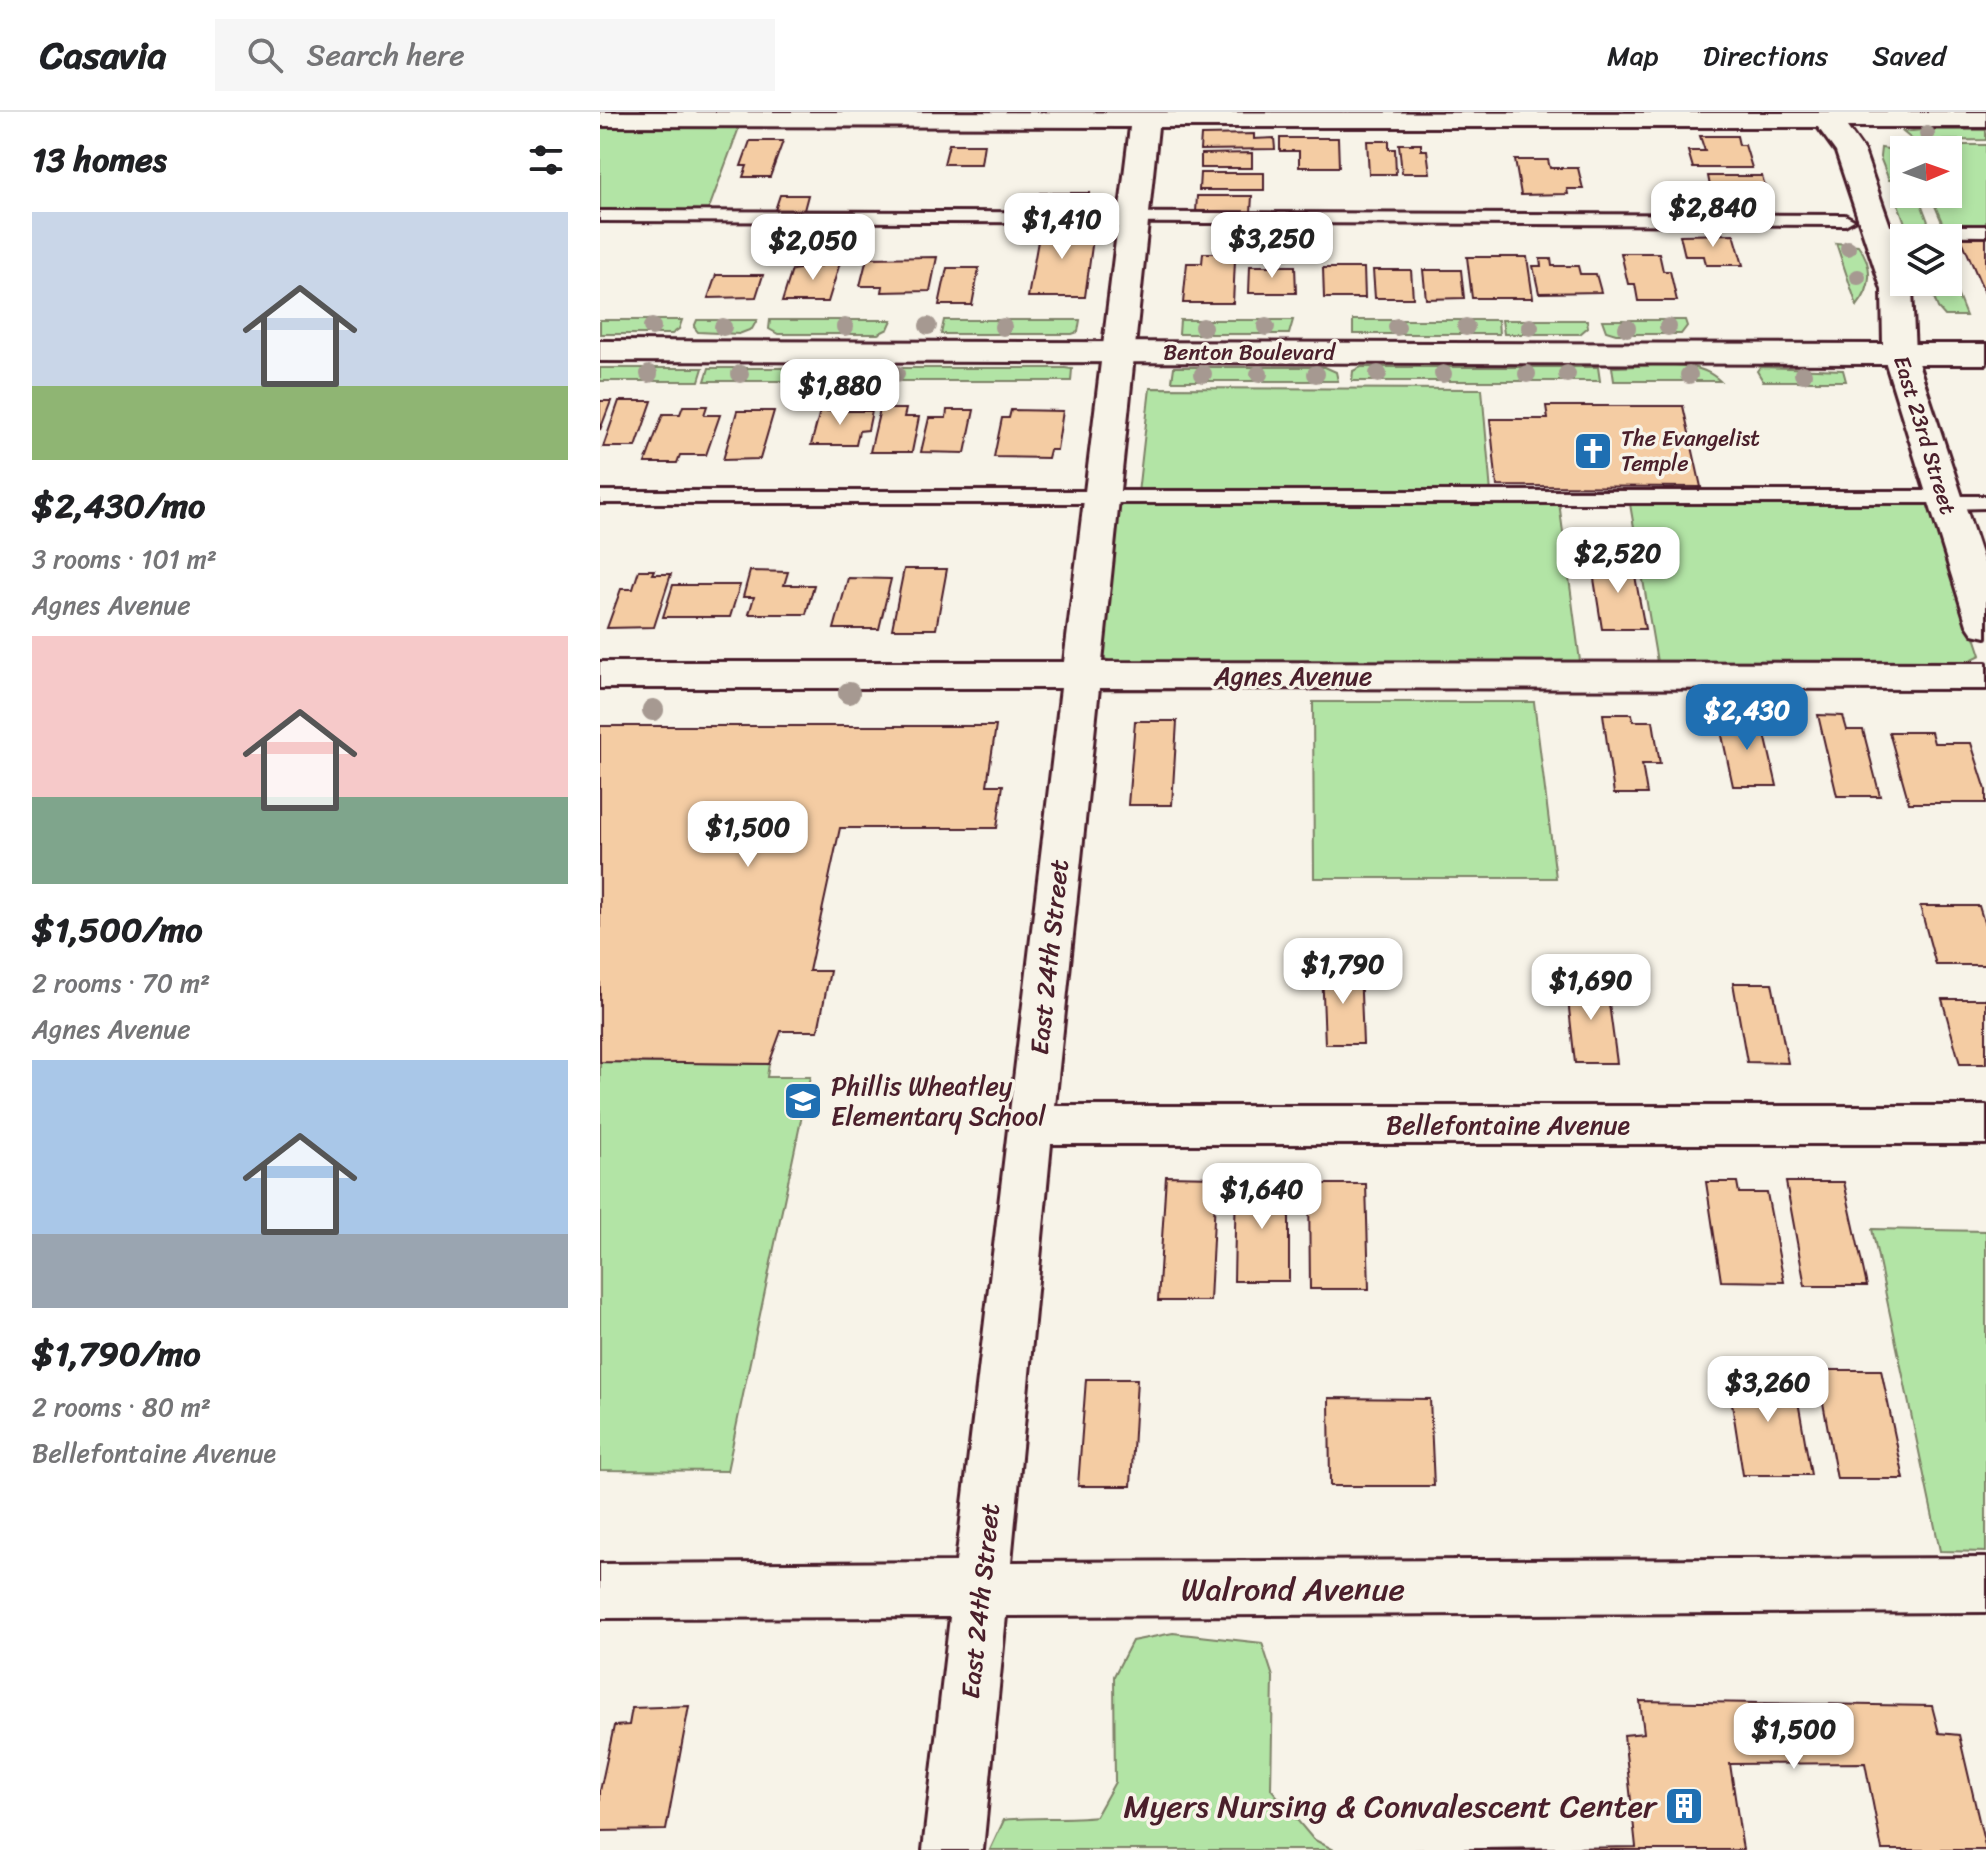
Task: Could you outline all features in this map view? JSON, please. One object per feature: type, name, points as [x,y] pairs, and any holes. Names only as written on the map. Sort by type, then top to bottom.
[{"type":"street","name":"East 24th Street","points":[[953,1850],[1030,1125],[1146,115]]},
{"type":"street","points":[[600,118],[1823,115],[1986,119]]},
{"type":"street","name":"East 23rd Street","points":[[1823,115],[1850,151],[1897,290],[1899,354],[1986,625]]},
{"type":"street","name":"Benton Boulevard","points":[[600,351],[1986,354]]},
{"type":"street","name":"Agnes Avenue","points":[[600,675],[1986,676]]},
{"type":"street","name":"Bellefontaine Avenue","points":[[1030,1125],[1986,1125]]},
{"type":"street","name":"Walrond Avenue","points":[[600,1591],[1986,1585]]},
{"type":"lane","points":[[600,216],[1845,220]]},
{"type":"lane","points":[[1876,231],[1986,231]]},
{"type":"lane","points":[[600,497],[1986,502]]},
{"type":"green space","points":[[600,125],[740,125],[708,211],[600,211]]},
{"type":"green space","points":[[1986,130],[1986,140],[1962,140],[1962,136],[1908,136],[1903,132]]},
{"type":"green space","points":[[1962,145],[1986,145],[1986,227],[1943,224],[1936,208],[1962,208]]},
{"type":"green space","points":[[1881,148],[1890,149],[1890,180],[1889,180],[1880,157]]},
{"type":"green space","points":[[1900,208],[1923,208],[1929,224],[1907,224]]},
{"type":"green space","points":[[1836,243],[1858,245],[1866,260],[1868,284],[1857,306]]},
{"type":"green space","points":[[1933,296],[1958,296],[1966,316],[1945,316]]},
{"type":"green space","points":[[600,320],[682,320],[679,329],[672,334],[600,334]]},
{"type":"green space","points":[[697,320],[757,320],[752,329],[739,334],[698,332],[694,327]]},
{"type":"green space","points":[[770,320],[892,320],[888,329],[878,334],[778,334],[769,329]]},
{"type":"green space","points":[[944,320],[1080,320],[1078,332],[1072,334],[941,334]]},
{"type":"green space","points":[[1180,320],[1293,320],[1289,334],[1179,334]]},
{"type":"green space","points":[[1353,320],[1498,320],[1499,334],[1353,334]]},
{"type":"green space","points":[[1502,320],[1587,320],[1588,327],[1580,334],[1504,334]]},
{"type":"green space","points":[[1602,320],[1685,320],[1687,326],[1681,334],[1616,334],[1606,331]]},
{"type":"green space","points":[[1684,366],[1710,373],[1720,381],[1614,381],[1612,367]]},
{"type":"green space","points":[[1174,367],[1325,367],[1336,372],[1338,381],[1172,381]]},
{"type":"green space","points":[[1361,367],[1598,367],[1600,381],[1352,381],[1353,371]]},
{"type":"green space","points":[[1760,367],[1843,370],[1846,381],[1763,381],[1757,371]]},
{"type":"green space","points":[[600,368],[703,368],[699,381],[600,381]]},
{"type":"green space","points":[[709,368],[1072,369],[1071,381],[705,381]]},
{"type":"green space","points":[[1150,388],[1482,389],[1491,493],[1138,493]]},
{"type":"green space","points":[[1116,502],[1559,502],[1580,661],[1114,663],[1099,652]]},
{"type":"green space","points":[[1630,504],[1931,504],[1981,655],[1966,662],[1657,662]]},
{"type":"green space","points":[[1313,702],[1534,702],[1556,878],[1314,878]]},
{"type":"green space","points":[[600,1062],[769,1064],[767,1077],[810,1077],[727,1471],[600,1470]]},
{"type":"green space","points":[[1872,1229],[1986,1231],[1986,1552],[1940,1551]]},
{"type":"green space","points":[[1173,1633],[1262,1643],[1273,1677],[1271,1789],[1313,1839],[1334,1850],[990,1850],[1004,1820],[1096,1816],[1115,1782],[1114,1676],[1132,1641]]},
{"type":"building","points":[[1254,134],[1254,139],[1274,138],[1275,149],[1200,150],[1201,135]]},
{"type":"building","points":[[1700,136],[1737,136],[1739,145],[1745,145],[1752,168],[1693,168],[1688,151],[1705,151]]},
{"type":"building","points":[[1280,138],[1338,138],[1339,167],[1299,167],[1299,151],[1280,151]]},
{"type":"building","points":[[750,141],[783,141],[770,177],[743,177],[747,166],[741,166]]},
{"type":"building","points":[[1367,141],[1389,141],[1389,149],[1395,149],[1396,174],[1369,174]]},
{"type":"building","points":[[949,144],[984,144],[981,164],[944,164]]},
{"type":"building","points":[[1399,144],[1421,144],[1421,150],[1427,150],[1430,173],[1402,173]]},
{"type":"building","points":[[1252,153],[1252,168],[1201,168],[1201,154]]},
{"type":"building","points":[[1515,160],[1548,160],[1550,168],[1578,168],[1583,189],[1567,189],[1568,194],[1521,195]]},
{"type":"building","points":[[1200,173],[1264,173],[1264,190],[1199,190]]},
{"type":"building","points":[[1708,176],[1762,176],[1772,208],[1729,208],[1724,191],[1711,191]]},
{"type":"building","points":[[1040,193],[1089,193],[1089,196],[1097,196],[1095,208],[1087,208],[1086,212],[1036,212]]},
{"type":"building","points":[[780,195],[808,195],[804,210],[775,210]]},
{"type":"building","points":[[1197,196],[1252,196],[1251,212],[1196,212]]},
{"type":"building","points":[[1041,224],[1095,224],[1085,297],[1028,297]]},
{"type":"building","points":[[1734,234],[1743,265],[1706,265],[1704,256],[1685,256],[1680,235]]},
{"type":"building","points":[[1962,238],[1986,238],[1986,296],[1962,240]]},
{"type":"building","points":[[1203,253],[1223,253],[1222,260],[1235,260],[1233,303],[1183,303],[1187,263],[1202,263]]},
{"type":"building","points":[[1621,253],[1659,253],[1663,271],[1670,271],[1677,301],[1638,301],[1635,284],[1628,284]]},
{"type":"building","points":[[823,256],[842,256],[828,302],[782,302],[792,270],[820,266]]},
{"type":"building","points":[[937,257],[930,291],[882,292],[883,286],[860,286],[867,258]]},
{"type":"building","points":[[1467,257],[1527,257],[1533,298],[1472,298]]},
{"type":"building","points":[[1540,259],[1551,259],[1552,266],[1578,266],[1580,274],[1596,274],[1601,292],[1539,293],[1533,266],[1541,266]]},
{"type":"building","points":[[1250,266],[1295,266],[1296,293],[1249,293]]},
{"type":"building","points":[[947,268],[979,268],[972,305],[939,305]]},
{"type":"building","points":[[1323,268],[1364,268],[1365,298],[1324,298]]},
{"type":"building","points":[[1373,270],[1411,270],[1413,298],[1375,298]]},
{"type":"building","points":[[1423,270],[1461,270],[1464,298],[1426,299]]},
{"type":"building","points":[[716,275],[763,275],[756,297],[708,298]]},
{"type":"building","points":[[600,401],[611,401],[600,430]]},
{"type":"building","points":[[619,401],[652,401],[636,447],[603,447]]},
{"type":"building","points":[[683,406],[707,406],[704,415],[720,415],[706,455],[680,455],[677,463],[645,463],[663,414],[680,414]]},
{"type":"building","name":"The Evangelist Temple","points":[[1546,406],[1683,406],[1701,487],[1497,486],[1490,419],[1548,419]]},
{"type":"building","points":[[880,409],[906,409],[904,417],[919,417],[912,452],[870,452]]},
{"type":"building","points":[[947,410],[974,410],[965,453],[921,452],[929,418],[946,418]]},
{"type":"building","points":[[1011,410],[1063,411],[1057,450],[1050,450],[1048,458],[994,457],[1002,418],[1009,418]]},
{"type":"building","points":[[737,411],[774,411],[760,459],[723,460]]},
{"type":"building","points":[[820,411],[872,411],[868,430],[859,431],[856,445],[811,445]]},
{"type":"building","points":[[1591,560],[1632,560],[1645,629],[1602,629]]},
{"type":"building","points":[[904,569],[947,569],[936,629],[892,629]]},
{"type":"building","points":[[639,570],[671,574],[654,627],[607,628],[621,589],[633,589]]},
{"type":"building","points":[[750,571],[788,572],[784,585],[814,585],[806,614],[749,614],[754,597],[743,597]]},
{"type":"building","points":[[848,578],[891,579],[879,629],[834,629]]},
{"type":"building","points":[[673,585],[740,585],[730,617],[663,617]]},
{"type":"building","points":[[1603,714],[1632,714],[1633,721],[1653,721],[1660,764],[1642,764],[1647,794],[1614,794]]},
{"type":"building","points":[[1818,715],[1843,716],[1847,730],[1863,730],[1880,796],[1837,796]]},
{"type":"building","points":[[1718,717],[1761,717],[1777,786],[1733,786]]},
{"type":"building","points":[[1135,721],[1177,721],[1172,805],[1128,805]]},
{"type":"building","points":[[600,726],[996,726],[987,785],[1003,785],[997,828],[840,828],[809,971],[830,971],[818,1031],[781,1031],[769,1064],[600,1062]]},
{"type":"building","points":[[1889,732],[1931,732],[1934,743],[1971,743],[1986,790],[1986,803],[1909,803]]},
{"type":"building","points":[[1920,906],[1979,906],[1986,929],[1986,965],[1936,965]]},
{"type":"building","points":[[1360,968],[1363,1044],[1325,1044],[1322,969]]},
{"type":"building","points":[[1566,981],[1606,981],[1617,1063],[1575,1063]]},
{"type":"building","points":[[1733,983],[1772,983],[1788,1063],[1747,1062]]},
{"type":"building","points":[[1942,999],[1986,999],[1986,1064],[1960,1064]]},
{"type":"building","points":[[1166,1176],[1216,1177],[1210,1301],[1158,1301]]},
{"type":"building","points":[[1236,1180],[1289,1180],[1289,1281],[1234,1281]]},
{"type":"building","points":[[1706,1182],[1737,1182],[1739,1193],[1767,1193],[1784,1282],[1721,1281]]},
{"type":"building","points":[[1786,1182],[1844,1182],[1867,1286],[1805,1286]]},
{"type":"building","points":[[1309,1184],[1366,1184],[1369,1289],[1310,1289]]},
{"type":"building","points":[[1817,1370],[1881,1370],[1904,1479],[1837,1479]]},
{"type":"building","points":[[1727,1372],[1793,1373],[1811,1475],[1743,1475]]},
{"type":"building","points":[[1086,1379],[1137,1379],[1131,1486],[1078,1486]]},
{"type":"building","points":[[1329,1398],[1430,1399],[1434,1486],[1330,1486]]},
{"type":"building","name":"Myers Nursing & Convalescent Center","points":[[1640,1701],[1932,1706],[1939,1733],[1959,1735],[1986,1850],[1882,1850],[1865,1763],[1730,1764],[1743,1850],[1413,1850],[1636,1847],[1624,1735],[1644,1733]]},
{"type":"building","points":[[689,1706],[666,1830],[600,1831],[600,1791],[614,1726],[629,1725],[632,1708]]},
{"type":"place","name":"The Evangelist Temple","points":[[1593,451]]},
{"type":"place","name":"Phillis Wheatley Elementary School","points":[[803,1101]]},
{"type":"place","name":"Myers Nursing & Convalescent Center","points":[[1684,1806]]}]
